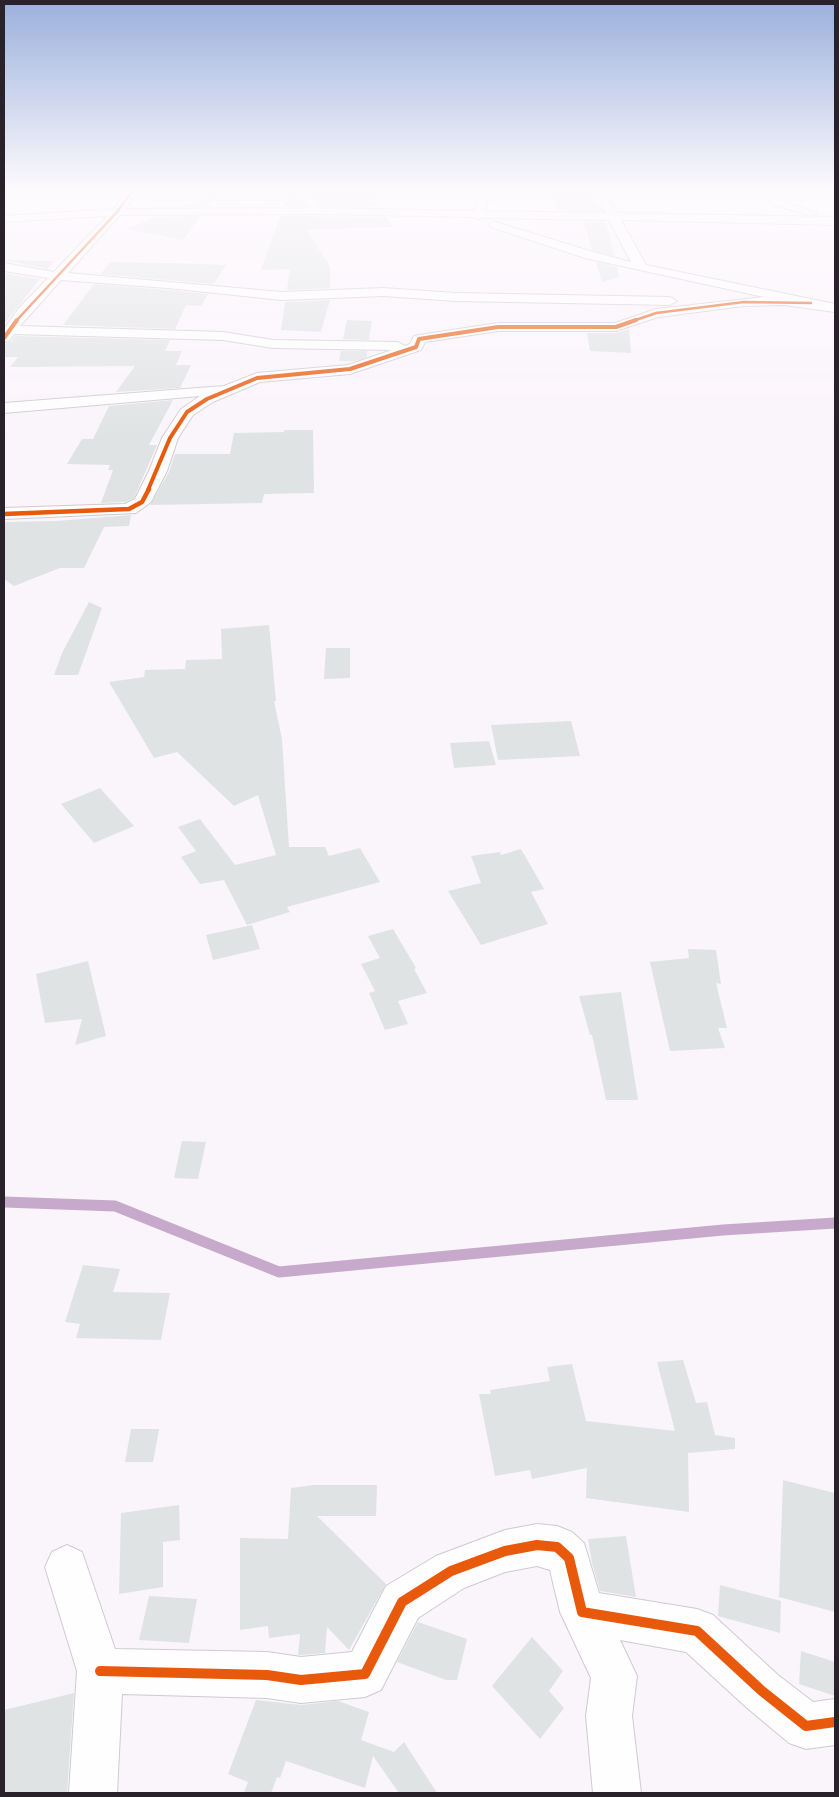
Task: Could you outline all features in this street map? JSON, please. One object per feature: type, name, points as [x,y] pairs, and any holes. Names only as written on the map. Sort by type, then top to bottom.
[{"type":"street","points":[[38,273],[282,296],[384,292],[456,297],[811,303]]},
{"type":"street","points":[[7,334],[24,311],[59,273]]},
{"type":"street","points":[[665,273],[835,308]]},
{"type":"street","points":[[416,347],[419,339],[498,327],[616,327],[656,313],[744,302]]},
{"type":"street","points":[[7,334],[223,336],[273,344],[416,347]]},
{"type":"street","points":[[4,514],[110,512],[129,509],[142,502],[158,471],[170,438],[187,412],[226,390],[257,378],[350,369],[416,347]]},
{"type":"street","points":[[4,408],[226,390]]},
{"type":"street","points":[[4,421],[45,406]]},
{"type":"street","points":[[100,1671],[267,1675],[301,1680],[365,1674],[402,1602],[452,1571],[506,1551],[537,1545],[557,1547],[569,1558],[582,1612],[614,1676],[609,1716],[617,1793]]},
{"type":"street","points":[[67,1567],[100,1671],[93,1793]]},
{"type":"street","points":[[582,1612],[697,1631],[762,1691],[806,1726],[835,1722]]},
{"type":"building","points":[[4,273],[40,279],[4,324]]},
{"type":"building","points":[[102,273],[221,273],[214,284]]},
{"type":"building","points":[[289,273],[330,273],[330,288],[287,290]]},
{"type":"building","points":[[599,273],[618,273],[619,277],[602,282]]},
{"type":"building","points":[[94,284],[208,294],[201,306],[186,305],[175,329],[63,325]]},
{"type":"building","points":[[330,300],[321,332],[281,330],[285,302]]},
{"type":"building","points":[[347,320],[372,321],[369,340],[343,339]]},
{"type":"building","points":[[629,329],[631,353],[590,351],[587,333],[616,333]]},
{"type":"building","points":[[15,336],[170,340],[165,351],[182,351],[176,365],[191,365],[180,388],[116,392],[135,366],[10,367],[18,357],[4,357],[4,344],[11,342]]},
{"type":"building","points":[[341,351],[367,351],[367,357],[355,361],[339,361]]},
{"type":"building","points":[[173,400],[149,445],[157,445],[134,498],[125,502],[101,503],[113,470],[108,470],[110,465],[67,464],[82,439],[93,439],[109,406]]},
{"type":"building","points":[[284,430],[313,430],[314,493],[264,494],[262,503],[150,505],[169,472],[175,454],[230,454],[234,433],[284,432]]},
{"type":"building","points":[[131,515],[129,526],[104,527],[84,568],[60,568],[14,586],[4,579],[4,522],[56,521]]},
{"type":"building","points":[[89,602],[102,608],[78,675],[54,675],[62,653]]},
{"type":"building","points":[[269,625],[276,701],[274,701],[282,739],[289,847],[325,847],[329,856],[360,848],[380,882],[287,907],[290,912],[247,925],[224,880],[200,884],[181,857],[196,851],[178,827],[200,819],[235,865],[276,855],[258,795],[234,806],[177,752],[154,758],[109,682],[144,677],[145,670],[185,669],[186,660],[222,659],[221,629]]},
{"type":"building","points":[[326,648],[350,648],[350,678],[324,679]]},
{"type":"building","points":[[571,721],[580,756],[498,760],[491,725]]},
{"type":"building","points":[[489,741],[496,765],[454,768],[450,743]]},
{"type":"building","points":[[100,788],[134,826],[94,843],[61,804]]},
{"type":"building","points":[[521,849],[544,889],[531,892],[548,924],[481,945],[448,891],[481,883],[471,856],[500,852],[501,855]]},
{"type":"building","points":[[252,925],[260,949],[213,960],[206,935]]},
{"type":"building","points":[[393,929],[416,968],[414,969],[427,993],[398,1001],[408,1024],[385,1030],[369,993],[375,991],[361,964],[380,958],[368,936]]},
{"type":"building","points":[[688,949],[716,950],[721,984],[716,983],[727,1028],[718,1028],[725,1048],[670,1051],[650,962],[689,958]]},
{"type":"building","points":[[88,961],[106,1036],[75,1045],[82,1019],[45,1023],[36,974]]},
{"type":"building","points":[[621,992],[638,1100],[606,1100],[592,1035],[590,1035],[579,996]]},
{"type":"building","points":[[182,1141],[206,1142],[198,1179],[174,1178]]},
{"type":"building","points":[[83,1265],[120,1269],[113,1292],[170,1293],[161,1340],[76,1338],[80,1324],[65,1322]]},
{"type":"building","points":[[683,1360],[696,1403],[707,1402],[715,1435],[735,1438],[735,1449],[688,1453],[689,1512],[586,1498],[587,1468],[532,1479],[530,1470],[495,1476],[479,1394],[491,1394],[490,1390],[550,1381],[547,1367],[572,1364],[586,1421],[675,1431],[657,1362]]},
{"type":"building","points":[[131,1429],[159,1429],[153,1462],[125,1462]]},
{"type":"building","points":[[783,1480],[835,1493],[835,1612],[779,1597]]},
{"type":"building","points":[[314,1485],[377,1485],[376,1516],[317,1516],[386,1584],[349,1650],[327,1627],[325,1653],[298,1655],[300,1634],[269,1638],[268,1626],[240,1630],[240,1538],[288,1539],[291,1488]]},
{"type":"building","points":[[179,1505],[180,1540],[163,1542],[163,1587],[119,1594],[121,1513]]},
{"type":"building","points":[[626,1536],[636,1597],[600,1591],[588,1539]]},
{"type":"building","points":[[720,1585],[781,1601],[780,1633],[718,1616]]},
{"type":"building","points":[[149,1596],[197,1599],[189,1643],[139,1640]]},
{"type":"building","points":[[418,1622],[467,1639],[457,1680],[446,1680],[397,1662]]},
{"type":"building","points":[[532,1637],[563,1671],[549,1691],[564,1708],[540,1739],[492,1686]]},
{"type":"building","points":[[801,1651],[835,1662],[835,1696],[799,1684]]},
{"type":"building","points":[[74,1693],[67,1793],[4,1793],[4,1710]]},
{"type":"building","points":[[256,1700],[301,1705],[338,1701],[369,1712],[361,1740],[394,1752],[404,1742],[437,1793],[399,1793],[373,1756],[365,1788],[286,1761],[280,1778],[277,1777],[271,1793],[244,1793],[248,1782],[228,1774]]},
{"type":"waterway","points":[[4,1202],[115,1206],[279,1272],[723,1230],[835,1223]]},
{"type":"cycle path","points":[[4,338],[24,311],[61,273]]},
{"type":"cycle path","points":[[4,514],[129,509],[142,502],[158,471],[170,438],[187,412],[207,399],[257,378],[350,369],[416,347],[419,339],[498,327],[616,327],[656,313],[744,302],[784,301],[811,303]]},
{"type":"cycle path","points":[[100,1671],[267,1675],[301,1680],[365,1674],[402,1602],[451,1571],[505,1551],[537,1545],[557,1547],[569,1558],[582,1612],[697,1631],[762,1691],[806,1726],[835,1722]]}]
